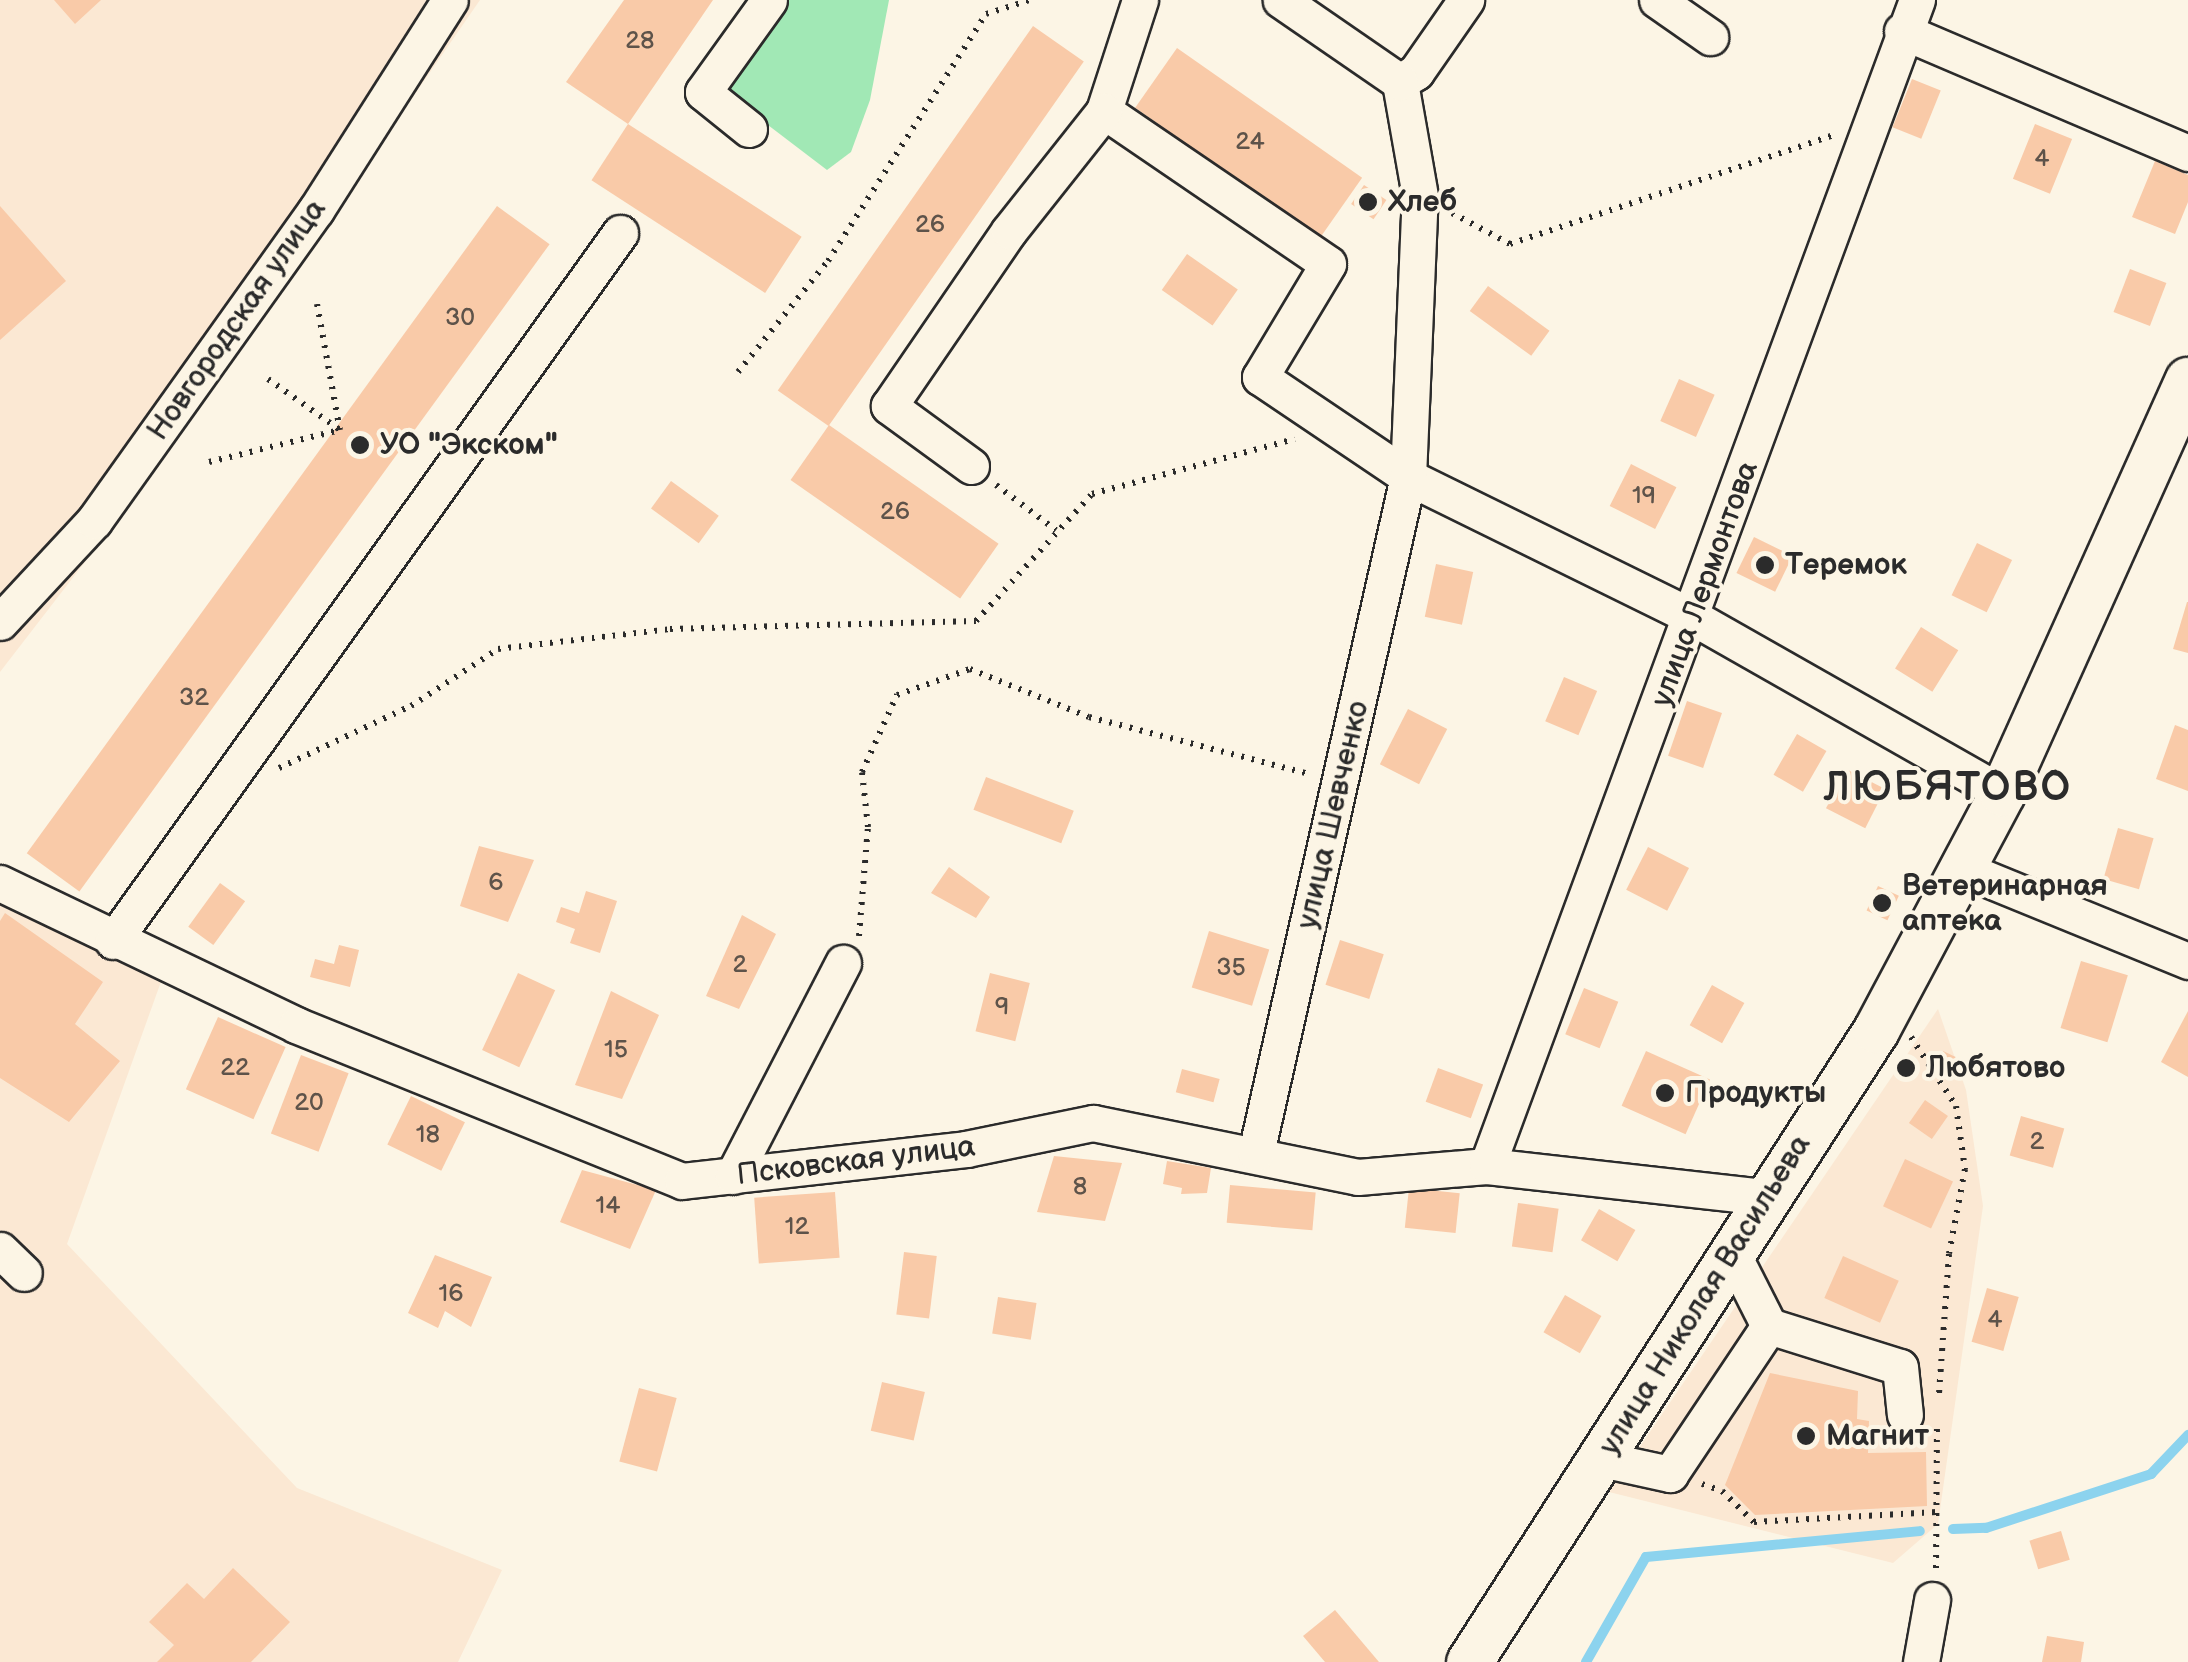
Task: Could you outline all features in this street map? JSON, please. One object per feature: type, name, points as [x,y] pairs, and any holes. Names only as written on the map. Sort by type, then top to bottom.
[{"type":"main road","name":"улица Николая Васильева","points":[[1470,1662],[1765,1196],[1876,1030],[1965,870],[2002,793],[2188,380]]},
{"type":"street","name":"Новгородская улица","points":[[0,622],[94,521],[316,210],[450,0]]},
{"type":"street","points":[[749,129],[703,92],[769,0]]},
{"type":"street","points":[[971,466],[888,406],[998,246],[1104,111],[1140,0]]},
{"type":"street","points":[[1282,0],[1400,82],[1416,72],[1466,0]]},
{"type":"street","points":[[1657,0],[1710,36]]},
{"type":"street","points":[[1910,16],[2188,153]]},
{"type":"street","name":"улица Лермонтова","points":[[1487,1166],[1694,618],[1868,124],[1910,16]]},
{"type":"street","name":"улица Шевченко","points":[[1256,1153],[1408,477],[1420,196],[1400,82]]},
{"type":"street","points":[[1104,111],[1328,264],[1260,378],[1408,477],[1694,618],[2002,793]]},
{"type":"street","points":[[113,941],[620,233]]},
{"type":"street","points":[[1965,870],[2188,961]]},
{"type":"street","name":"Псковская улица","points":[[0,883],[113,941],[296,1025],[682,1181],[966,1149],[1093,1123],[1358,1176],[1487,1166],[1765,1196]]},
{"type":"street","points":[[733,1176],[843,963]]},
{"type":"street","points":[[1731,1251],[1769,1326],[1900,1367],[1927,1414]]},
{"type":"street","points":[[1601,1459],[1670,1474],[1769,1326]]},
{"type":"street","points":[[1921,1662],[1932,1600]]},
{"type":"path","points":[[738,372],[828,261],[986,14],[1030,0]]},
{"type":"path","points":[[1420,196],[1510,244],[1868,124]]},
{"type":"path","points":[[317,304],[340,430]]},
{"type":"path","points":[[268,379],[340,430]]},
{"type":"path","points":[[227,782],[272,771],[411,706],[498,649],[670,629],[976,621],[1092,494],[1335,428]]},
{"type":"path","points":[[209,462],[340,430]]},
{"type":"path","points":[[971,466],[1056,530]]},
{"type":"path","points":[[843,963],[858,936],[868,827],[862,772],[897,695],[970,670],[1089,717],[1219,746],[1340,784]]},
{"type":"path","points":[[1910,1036],[1956,1106],[1964,1169],[1927,1414],[1936,1512],[1932,1600]]},
{"type":"path","points":[[1670,1474],[1722,1491],[1754,1522],[1936,1512]]},
{"type":"shaded area","points":[[0,0],[480,0],[142,488],[0,672]]},
{"type":"shaded area","points":[[0,888],[163,976],[67,1244],[297,1488],[502,1570],[458,1662],[0,1662]]},
{"type":"shaded area","points":[[1938,1009],[1966,1090],[1983,1206],[1938,1524],[1893,1563],[1609,1492]]},
{"type":"green space","points":[[782,0],[889,0],[870,100],[851,152],[827,170],[722,90]]},
{"type":"building","points":[[54,0],[101,0],[75,24]]},
{"type":"building","points":[[624,0],[713,0],[628,124],[566,82]]},
{"type":"building","points":[[1033,26],[1084,62],[829,426],[778,391]]},
{"type":"building","points":[[1177,48],[1362,178],[1320,237],[1135,108]]},
{"type":"building","points":[[1912,79],[1941,91],[1921,139],[1893,127]]},
{"type":"building","points":[[628,124],[802,237],[765,293],[592,180]]},
{"type":"building","points":[[2035,124],[2072,139],[2050,194],[2013,179]]},
{"type":"building","points":[[2155,161],[2188,175],[2188,202],[2175,234],[2132,217]]},
{"type":"building","name":"Хлеб","points":[[1364,185],[1386,200],[1374,219],[1351,204]]},
{"type":"building","points":[[0,206],[66,281],[0,340]]},
{"type":"building","points":[[497,206],[550,244],[79,891],[27,853]]},
{"type":"building","points":[[1187,254],[1238,290],[1213,326],[1162,290]]},
{"type":"building","points":[[2130,269],[2166,283],[2150,326],[2114,312]]},
{"type":"building","points":[[1488,286],[1549,331],[1531,356],[1470,311]]},
{"type":"building","points":[[1679,379],[1715,395],[1696,437],[1660,421]]},
{"type":"building","points":[[829,425],[999,544],[960,599],[791,480]]},
{"type":"building","points":[[1631,464],[1676,487],[1655,529],[1610,506]]},
{"type":"building","points":[[671,481],[719,516],[699,543],[651,509]]},
{"type":"building","name":"Теремок","points":[[1754,537],[1793,556],[1775,592],[1736,573]]},
{"type":"building","points":[[1977,543],[2012,560],[1987,612],[1952,595]]},
{"type":"building","points":[[1436,564],[1473,572],[1462,625],[1425,617]]},
{"type":"building","points":[[2188,602],[2188,653],[2173,649]]},
{"type":"building","points":[[1921,627],[1958,650],[1932,692],[1895,669]]},
{"type":"building","points":[[1564,677],[1597,691],[1578,735],[1545,721]]},
{"type":"building","points":[[1687,701],[1722,713],[1703,768],[1668,756]]},
{"type":"building","points":[[1408,709],[1447,729],[1419,784],[1380,764]]},
{"type":"building","points":[[2175,725],[2188,730],[2188,791],[2156,779]]},
{"type":"building","points":[[1797,734],[1826,751],[1803,792],[1774,775]]},
{"type":"building","points":[[1846,769],[1885,789],[1865,828],[1826,808]]},
{"type":"building","points":[[986,777],[1074,811],[1061,843],[973,810]]},
{"type":"building","points":[[2118,828],[2154,838],[2139,889],[2103,879]]},
{"type":"building","points":[[479,846],[534,860],[508,922],[460,906]]},
{"type":"building","points":[[1648,847],[1689,868],[1667,911],[1626,890]]},
{"type":"building","points":[[949,867],[990,897],[976,918],[931,893]]},
{"type":"building","points":[[220,883],[245,901],[213,945],[188,927]]},
{"type":"building","name":"Ветеринарная аптека","points":[[1878,886],[1899,896],[1887,920],[1867,910]]},
{"type":"building","points":[[586,891],[617,901],[600,953],[570,943],[575,929],[556,922],[561,907],[579,913]]},
{"type":"building","points":[[5,913],[103,982],[75,1024],[120,1061],[69,1122],[0,1078],[0,921]]},
{"type":"building","points":[[742,915],[776,934],[739,1009],[706,996]]},
{"type":"building","points":[[1209,931],[1269,949],[1252,1006],[1192,987]]},
{"type":"building","points":[[1340,940],[1384,954],[1369,999],[1325,985]]},
{"type":"building","points":[[339,945],[359,950],[350,987],[310,977],[315,959],[334,964]]},
{"type":"building","points":[[2081,961],[2128,975],[2107,1042],[2061,1028]]},
{"type":"building","points":[[518,973],[555,990],[519,1067],[482,1050]]},
{"type":"building","points":[[990,973],[1030,983],[1015,1041],[975,1031]]},
{"type":"building","points":[[1712,985],[1744,1003],[1722,1043],[1690,1025]]},
{"type":"building","points":[[1584,988],[1618,1002],[1600,1048],[1565,1034]]},
{"type":"building","points":[[611,991],[659,1015],[622,1099],[575,1085]]},
{"type":"building","points":[[2188,1011],[2188,1077],[2161,1062]]},
{"type":"building","points":[[218,1017],[286,1047],[253,1119],[186,1089]]},
{"type":"building","name":"Продукты","points":[[1646,1051],[1710,1079],[1686,1134],[1622,1106]]},
{"type":"building","points":[[1943,1051],[1956,1057],[1949,1072],[1936,1066]]},
{"type":"building","points":[[301,1055],[349,1073],[319,1152],[271,1133]]},
{"type":"building","points":[[1438,1068],[1483,1084],[1471,1118],[1426,1102]]},
{"type":"building","points":[[1182,1069],[1220,1079],[1213,1102],[1176,1092]]},
{"type":"building","points":[[411,1096],[465,1122],[441,1171],[387,1145]]},
{"type":"building","points":[[1925,1100],[1948,1116],[1932,1139],[1909,1123]]},
{"type":"building","points":[[2021,1116],[2064,1128],[2053,1168],[2010,1155]]},
{"type":"building","points":[[1054,1156],[1122,1163],[1105,1221],[1037,1212]]},
{"type":"building","points":[[1905,1159],[1953,1181],[1931,1229],[1883,1206]]},
{"type":"building","points":[[1167,1161],[1211,1168],[1207,1193],[1181,1194],[1182,1188],[1163,1184]]},
{"type":"building","points":[[582,1170],[656,1190],[630,1249],[560,1222]]},
{"type":"building","points":[[1230,1185],[1316,1192],[1312,1230],[1227,1223]]},
{"type":"building","points":[[1409,1188],[1460,1193],[1456,1233],[1405,1228]]},
{"type":"building","points":[[835,1192],[840,1258],[759,1263],[754,1198]]},
{"type":"building","points":[[1518,1203],[1559,1209],[1552,1252],[1512,1247]]},
{"type":"building","points":[[1599,1209],[1635,1230],[1617,1261],[1581,1240]]},
{"type":"building","points":[[904,1252],[937,1256],[929,1319],[896,1315]]},
{"type":"building","points":[[435,1255],[492,1277],[471,1327],[445,1311],[438,1328],[408,1313]]},
{"type":"building","points":[[1843,1256],[1899,1281],[1880,1323],[1824,1298]]},
{"type":"building","points":[[1987,1288],[2019,1297],[2003,1351],[1972,1342]]},
{"type":"building","points":[[1565,1295],[1601,1316],[1580,1353],[1544,1332]]},
{"type":"building","points":[[998,1297],[1037,1303],[1031,1340],[992,1334]]},
{"type":"building","name":"Магнит","points":[[1770,1373],[1858,1391],[1857,1419],[1869,1421],[1868,1453],[1926,1452],[1927,1506],[1755,1515],[1725,1485]]},
{"type":"building","points":[[882,1382],[925,1392],[914,1441],[871,1431]]},
{"type":"building","points":[[639,1388],[677,1398],[657,1472],[619,1461]]},
{"type":"building","points":[[2061,1531],[2070,1560],[2038,1569],[2029,1541]]},
{"type":"building","points":[[233,1568],[290,1622],[251,1662],[157,1662],[174,1645],[149,1622],[187,1583],[204,1599]]},
{"type":"building","points":[[1335,1610],[1379,1662],[1325,1662],[1303,1636]]},
{"type":"building","points":[[2047,1636],[2084,1642],[2081,1662],[2042,1662]]},
{"type":"waterway","points":[[1953,1529],[1986,1528],[2151,1474],[2188,1435]]},
{"type":"waterway","points":[[1586,1662],[1646,1557],[1920,1531]]},
{"type":"place","name":"Хлеб","points":[[1368,202]]},
{"type":"place","name":"УО \"Экском\"","points":[[360,445]]},
{"type":"place","name":"Теремок","points":[[1765,565]]},
{"type":"place","name":"Ветеринарная аптека","points":[[1882,903]]},
{"type":"place","name":"Любятово","points":[[1906,1068]]},
{"type":"place","name":"Продукты","points":[[1665,1093]]},
{"type":"place","name":"Магнит","points":[[1806,1436]]},
{"type":"district","name":"ЛЮБЯТОВО","points":[[1948,788]]}]
